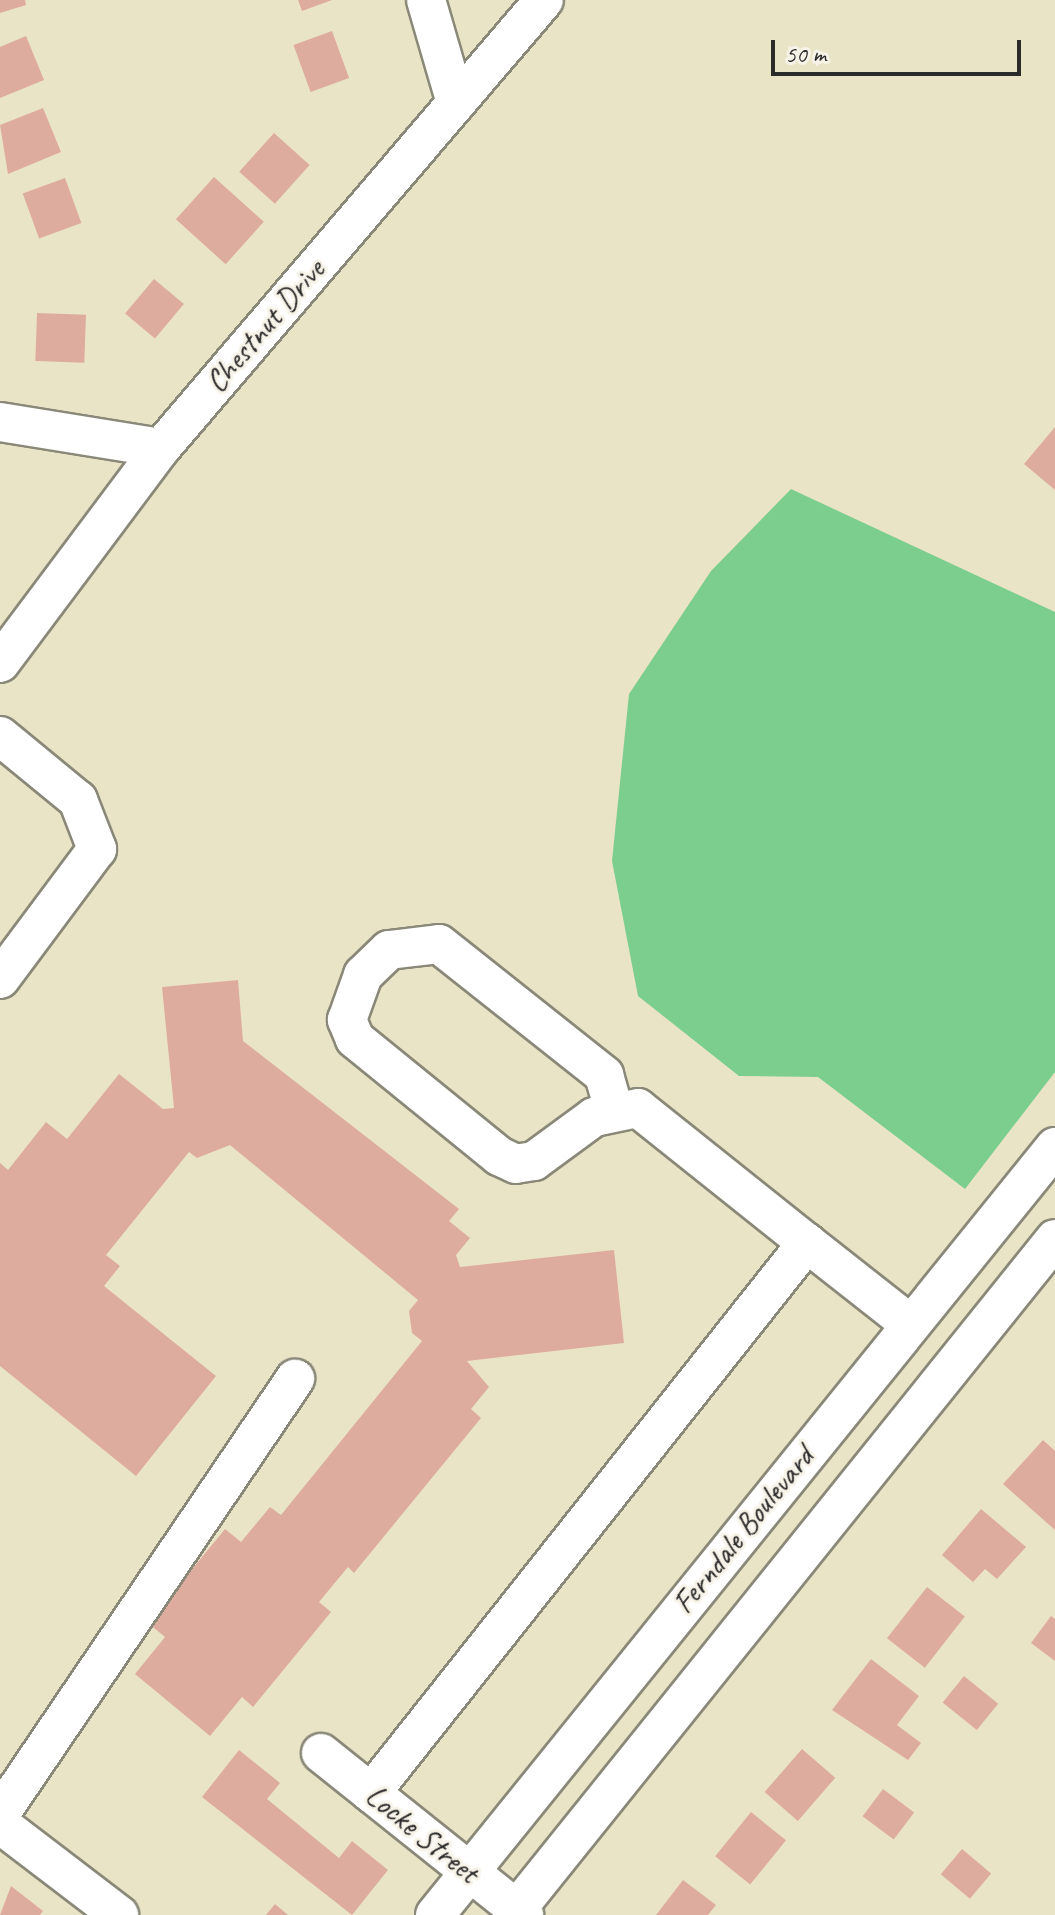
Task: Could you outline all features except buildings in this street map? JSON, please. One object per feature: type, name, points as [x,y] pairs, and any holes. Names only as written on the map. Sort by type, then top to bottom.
[{"type":"street","points":[[426,0],[456,103]]},
{"type":"street","name":"Chestnut Drive","points":[[0,663],[161,448],[544,0]]},
{"type":"street","points":[[0,422],[161,448]]},
{"type":"street","points":[[0,736],[78,800],[97,849],[0,979]]},
{"type":"street","points":[[614,1109],[604,1075],[439,944],[389,950],[363,975],[347,1020],[355,1039],[499,1156],[516,1164],[534,1161],[614,1109],[638,1108],[910,1324]]},
{"type":"street","name":"Ferndale Boulevard","points":[[435,1915],[467,1871],[1055,1147]]},
{"type":"street","name":"Ferndale Boulevard","points":[[518,1913],[1055,1239]]},
{"type":"street","points":[[371,1793],[807,1243]]},
{"type":"street","points":[[0,1814],[295,1379]]},
{"type":"street","name":"Locke Street","points":[[321,1753],[518,1913]]},
{"type":"street","points":[[0,1824],[119,1915]]},
{"type":"green space","points":[[791,489],[1055,612],[1055,1072],[965,1189],[818,1077],[739,1076],[638,996],[612,861],[629,694],[711,571]]}]
